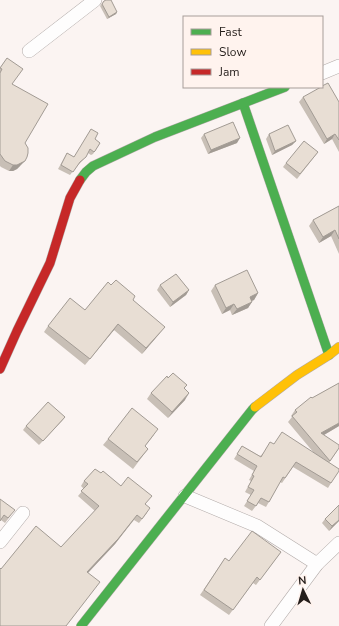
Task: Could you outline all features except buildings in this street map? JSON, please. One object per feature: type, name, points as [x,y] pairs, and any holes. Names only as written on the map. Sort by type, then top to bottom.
[{"type":"street","points":[[29,51],[95,0]]},
{"type":"street","points":[[323,72],[339,66]]},
{"type":"street","points":[[0,369],[50,263],[70,198],[87,171],[93,166],[155,137],[282,88]]},
{"type":"street","points":[[243,103],[329,355]]},
{"type":"street","points":[[81,626],[252,410],[297,375],[339,347]]},
{"type":"street","points":[[185,496],[257,526],[317,564]]},
{"type":"street","points":[[0,542],[23,513]]},
{"type":"street","points":[[271,626],[317,564],[339,543]]},
{"type":"traffic: fast","points":[[80,180],[93,166],[155,137],[282,88]]},
{"type":"traffic: fast","points":[[243,103],[329,355]]},
{"type":"traffic: fast","points":[[81,626],[255,407]]},
{"type":"traffic: slow","points":[[255,407],[297,375],[339,347]]},
{"type":"traffic: jam","points":[[0,369],[50,263],[70,198],[80,180]]}]
